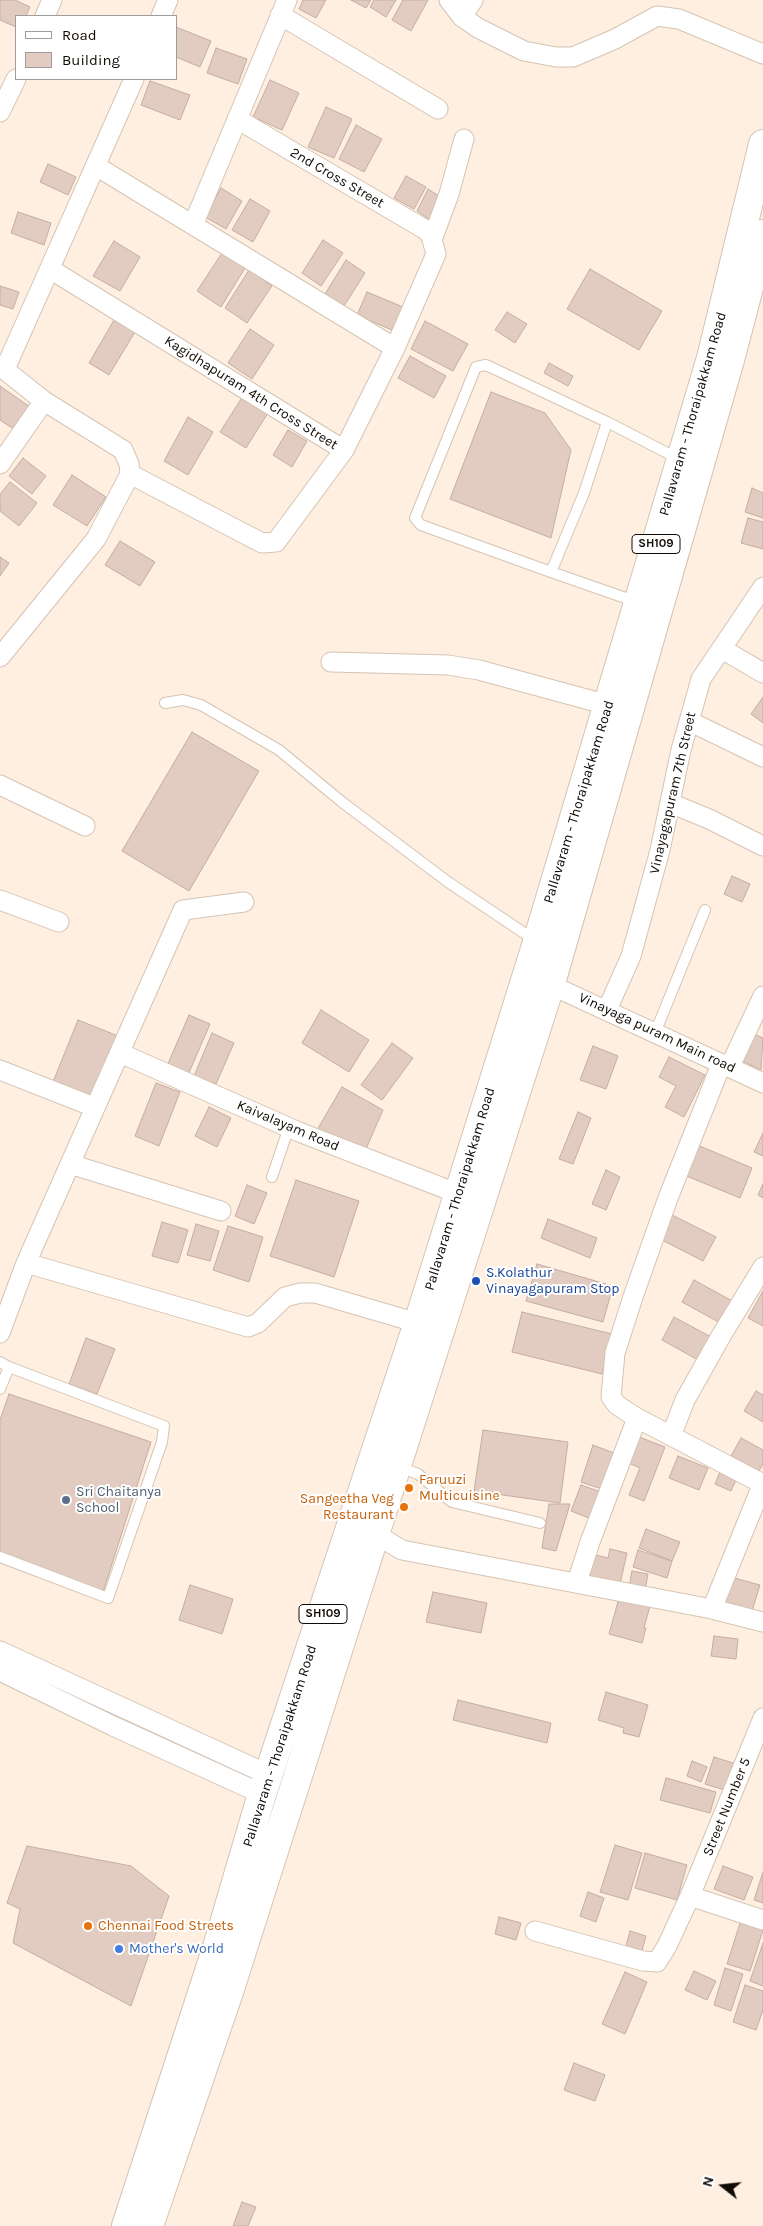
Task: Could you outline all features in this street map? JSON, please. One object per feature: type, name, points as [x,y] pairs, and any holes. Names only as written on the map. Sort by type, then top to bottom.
[{"type":"main road","name":"Pallavaram - Thoraipakkam Road","points":[[126,2226],[217,1947],[265,1784],[374,1499],[418,1323],[459,1194],[539,979],[537,942],[711,358],[763,144]]},
{"type":"main road","name":"Pallavaram - Thoraipakkam Road","points":[[149,2226],[229,1992],[375,1534],[374,1499],[397,1465],[539,979],[730,360],[763,234]]},
{"type":"street","points":[[45,15],[52,0]]},
{"type":"street","points":[[161,15],[168,0]]},
{"type":"street","points":[[449,0],[462,17],[478,28],[524,51],[556,58],[574,57],[615,39],[659,8],[679,19],[763,54]]},
{"type":"street","points":[[462,17],[473,0]]},
{"type":"street","points":[[193,225],[283,7],[438,109]]},
{"type":"street","points":[[0,112],[16,80]]},
{"type":"street","points":[[0,657],[96,539],[130,474],[129,464],[123,450],[44,401],[2,368],[50,269],[134,80]]},
{"type":"street","name":"2nd Cross Street","points":[[236,119],[426,230],[432,240]]},
{"type":"street","name":"Kagidhapuram 4th Cross Street","points":[[50,269],[344,450],[395,348],[436,254],[432,240],[449,194],[464,139]]},
{"type":"street","points":[[96,166],[395,348]]},
{"type":"street","points":[[0,464],[44,401]]},
{"type":"street","points":[[130,474],[262,543],[276,542],[344,450]]},
{"type":"street","name":"Vinayagapuram 7th Street","points":[[607,1010],[631,956],[660,850],[689,721],[701,679],[763,588]]},
{"type":"street","points":[[722,649],[763,673]]},
{"type":"street","points":[[331,662],[448,665],[471,669],[608,706]]},
{"type":"street","points":[[689,721],[763,757]]},
{"type":"street","points":[[0,785],[85,826]]},
{"type":"street","points":[[670,802],[763,846]]},
{"type":"street","points":[[0,900],[60,922]]},
{"type":"street","points":[[0,1332],[26,1263],[183,910],[244,902]]},
{"type":"street","name":"Vinayaga puram Main road","points":[[539,979],[763,1083]]},
{"type":"street","points":[[712,1609],[763,1484],[638,1418],[616,1405],[610,1397],[616,1353],[668,1198],[725,1066],[732,1062],[763,996]]},
{"type":"street","name":"Kaivalayam Road","points":[[120,1053],[289,1127],[459,1194]]},
{"type":"street","points":[[0,1070],[94,1107]]},
{"type":"street","points":[[70,1164],[221,1211]]},
{"type":"street","points":[[26,1263],[243,1326],[258,1323],[285,1297],[300,1293],[315,1293],[418,1323]]},
{"type":"street","points":[[671,1436],[690,1392],[721,1336],[763,1268]]},
{"type":"street","points":[[577,1582],[590,1542],[638,1418]]},
{"type":"street","points":[[375,1534],[402,1550],[577,1582],[712,1609],[763,1622]]},
{"type":"street","points":[[0,1651],[265,1784]]},
{"type":"street","points":[[0,1671],[113,1726],[265,1784]]},
{"type":"street","name":"Street Number 5","points":[[535,1931],[643,1961],[657,1962],[667,1946],[690,1896],[763,1718]]},
{"type":"street","points":[[690,1896],[763,1920]]},
{"type":"lane","points":[[638,602],[421,525],[415,518],[476,367],[486,365],[607,422],[681,460]]},
{"type":"lane","points":[[551,572],[584,493],[607,422]]},
{"type":"lane","points":[[164,703],[183,700],[200,705],[279,750],[342,802],[440,876],[537,942]]},
{"type":"lane","points":[[655,1033],[704,910]]},
{"type":"lane","points":[[272,1177],[289,1127]]},
{"type":"lane","points":[[0,1389],[4,1365],[164,1426],[162,1442],[108,1598],[0,1558]]},
{"type":"lane","points":[[397,1465],[418,1474],[452,1502],[540,1523]]},
{"type":"building","points":[[0,0],[15,0],[30,7],[26,15],[15,15],[15,27],[0,20]]},
{"type":"building","points":[[303,0],[326,0],[316,18],[299,9]]},
{"type":"building","points":[[351,0],[371,0],[366,8]]},
{"type":"building","points":[[374,0],[396,0],[386,17],[370,7]]},
{"type":"building","points":[[403,0],[428,0],[411,31],[392,20]]},
{"type":"building","points":[[178,28],[211,41],[200,67],[178,58]]},
{"type":"building","points":[[216,48],[247,59],[238,84],[207,73]]},
{"type":"building","points":[[270,80],[299,93],[282,130],[253,117]]},
{"type":"building","points":[[150,81],[190,95],[180,120],[141,105]]},
{"type":"building","points":[[326,107],[352,119],[334,158],[308,147]]},
{"type":"building","points":[[356,125],[382,139],[364,172],[339,159]]},
{"type":"building","points":[[48,164],[76,177],[68,195],[40,182]]},
{"type":"building","points":[[406,176],[426,187],[414,209],[394,198]]},
{"type":"building","points":[[221,188],[242,201],[226,229],[205,217]]},
{"type":"building","points":[[428,189],[442,198],[430,220],[417,211]]},
{"type":"building","points":[[250,199],[270,211],[253,242],[232,230]]},
{"type":"building","points":[[18,212],[51,223],[44,245],[11,233]]},
{"type":"building","points":[[323,240],[343,253],[321,286],[302,273]]},
{"type":"building","points":[[114,241],[140,257],[120,291],[93,276]]},
{"type":"building","points":[[222,253],[245,268],[221,307],[197,291]]},
{"type":"building","points":[[346,260],[365,273],[344,306],[325,294]]},
{"type":"building","points":[[590,269],[662,311],[639,350],[567,309]]},
{"type":"building","points":[[249,270],[272,286],[247,323],[225,308]]},
{"type":"building","points":[[0,286],[19,292],[13,309],[0,305]]},
{"type":"building","points":[[367,292],[403,307],[392,330],[357,315]]},
{"type":"building","points":[[507,312],[527,324],[515,343],[495,330]]},
{"type":"building","points":[[114,320],[135,332],[109,375],[89,363]]},
{"type":"building","points":[[425,321],[468,344],[453,371],[411,349]]},
{"type":"building","points":[[250,329],[274,345],[252,379],[228,363]]},
{"type":"building","points":[[410,356],[446,376],[434,398],[398,378]]},
{"type":"building","points":[[549,363],[573,376],[568,386],[544,373]]},
{"type":"building","points":[[0,386],[30,407],[15,430],[0,420]]},
{"type":"building","points":[[491,392],[545,413],[571,450],[551,538],[450,499]]},
{"type":"building","points":[[243,396],[268,413],[246,448],[220,432]]},
{"type":"building","points":[[188,417],[213,432],[188,475],[164,461]]},
{"type":"building","points":[[288,430],[307,441],[292,467],[273,455]]},
{"type":"building","points":[[23,458],[46,476],[32,494],[9,476]]},
{"type":"building","points":[[72,475],[106,497],[87,526],[53,505]]},
{"type":"building","points":[[10,482],[37,503],[19,526],[0,511],[0,494]]},
{"type":"building","points":[[752,488],[763,493],[763,518],[745,512]]},
{"type":"building","points":[[748,518],[763,522],[763,549],[741,543]]},
{"type":"building","points":[[120,541],[155,562],[140,586],[105,565]]},
{"type":"building","points":[[0,557],[9,563],[0,576]]},
{"type":"building","points":[[763,697],[763,723],[751,714]]},
{"type":"building","points":[[192,732],[259,771],[189,891],[122,851]]},
{"type":"building","points":[[732,876],[750,884],[742,902],[724,894]]},
{"type":"building","points":[[321,1010],[369,1040],[349,1072],[302,1043]]},
{"type":"building","points":[[189,1015],[210,1024],[188,1075],[167,1066]]},
{"type":"building","points":[[78,1020],[118,1036],[92,1099],[53,1082]]},
{"type":"building","points":[[212,1033],[234,1043],[216,1084],[194,1076]]},
{"type":"building","points":[[752,1033],[763,1038],[761,1070],[740,1060]]},
{"type":"building","points":[[392,1043],[413,1058],[382,1100],[361,1085]]},
{"type":"building","points":[[593,1046],[618,1056],[606,1089],[580,1080]]},
{"type":"building","points":[[669,1057],[705,1075],[684,1117],[665,1107],[676,1086],[659,1077]]},
{"type":"building","points":[[156,1083],[180,1092],[159,1146],[135,1136]]},
{"type":"building","points":[[342,1087],[383,1110],[366,1149],[317,1130]]},
{"type":"building","points":[[209,1107],[231,1118],[217,1147],[195,1136]]},
{"type":"building","points":[[578,1112],[591,1118],[573,1164],[559,1159]]},
{"type":"building","points":[[763,1133],[763,1156],[754,1152]]},
{"type":"building","points":[[695,1144],[752,1168],[740,1198],[684,1175]]},
{"type":"building","points":[[606,1170],[620,1177],[606,1210],[592,1204]]},
{"type":"building","points":[[296,1180],[359,1201],[334,1277],[270,1256]]},
{"type":"building","points":[[763,1184],[763,1198],[758,1195]]},
{"type":"building","points":[[247,1185],[267,1193],[254,1224],[235,1216]]},
{"type":"building","points":[[672,1215],[716,1237],[703,1261],[660,1239]]},
{"type":"building","points":[[548,1219],[597,1238],[590,1258],[541,1238]]},
{"type":"building","points":[[162,1222],[188,1230],[178,1263],[152,1256]]},
{"type":"building","points":[[196,1224],[219,1231],[210,1261],[187,1255]]},
{"type":"building","points":[[228,1226],[263,1237],[249,1282],[213,1270]]},
{"type":"building","points":[[537,1264],[613,1286],[603,1322],[526,1301]]},
{"type":"building","points":[[694,1280],[736,1303],[724,1325],[682,1302]]},
{"type":"building","points":[[763,1291],[763,1326],[748,1318]]},
{"type":"building","points":[[522,1312],[612,1334],[602,1374],[512,1352]]},
{"type":"building","points":[[674,1317],[713,1338],[700,1361],[662,1340]]},
{"type":"building","points":[[86,1338],[115,1349],[97,1394],[69,1384]]},
{"type":"building","points":[[756,1391],[763,1395],[763,1422],[744,1411]]},
{"type":"building","name":"Sri Chaitanya School","points":[[9,1394],[151,1442],[103,1592],[0,1557],[0,1420]]},
{"type":"building","points":[[483,1430],[568,1442],[560,1503],[474,1491]]},
{"type":"building","points":[[634,1435],[665,1447],[644,1501],[629,1495],[640,1468],[624,1461]]},
{"type":"building","points":[[741,1438],[763,1450],[763,1464],[759,1471],[731,1456]]},
{"type":"building","points":[[593,1445],[614,1453],[602,1489],[581,1482]]},
{"type":"building","points":[[678,1456],[708,1468],[699,1490],[669,1478]]},
{"type":"building","points":[[720,1472],[736,1480],[731,1491],[715,1484]]},
{"type":"building","points":[[581,1485],[604,1493],[594,1520],[571,1511]]},
{"type":"building","points":[[549,1504],[570,1504],[556,1551],[542,1548]]},
{"type":"building","points":[[646,1529],[680,1542],[672,1561],[639,1548]]},
{"type":"building","points":[[610,1549],[627,1553],[620,1584],[583,1575],[588,1553],[608,1558]]},
{"type":"building","points":[[638,1550],[672,1561],[667,1578],[633,1567]]},
{"type":"building","points":[[632,1571],[648,1574],[645,1590],[629,1587]]},
{"type":"building","points":[[731,1577],[760,1585],[752,1611],[724,1602]]},
{"type":"building","points":[[190,1585],[233,1599],[222,1634],[179,1620]]},
{"type":"building","points":[[433,1592],[487,1603],[481,1633],[426,1622]]},
{"type":"building","points":[[619,1598],[650,1606],[642,1643],[609,1634]]},
{"type":"building","points":[[714,1636],[738,1639],[736,1659],[711,1656]]},
{"type":"building","points":[[606,1692],[648,1705],[639,1737],[623,1733],[624,1728],[598,1720]]},
{"type":"building","points":[[458,1700],[551,1723],[547,1743],[453,1720]]},
{"type":"building","points":[[714,1757],[736,1764],[728,1791],[705,1784]]},
{"type":"building","points":[[692,1761],[707,1767],[701,1782],[687,1776]]},
{"type":"building","points":[[666,1778],[716,1792],[710,1813],[660,1800]]},
{"type":"building","points":[[615,1845],[642,1853],[628,1900],[600,1892]]},
{"type":"building","name":"Chennai Food Streets","points":[[27,1846],[131,1866],[169,1896],[131,2006],[13,1943],[20,1909],[7,1903]]},
{"type":"building","points":[[645,1853],[687,1865],[677,1900],[635,1888]]},
{"type":"building","points":[[723,1866],[753,1877],[744,1900],[714,1889]]},
{"type":"building","points":[[763,1872],[763,1903],[754,1900]]},
{"type":"building","points":[[588,1892],[604,1898],[596,1922],[580,1916]]},
{"type":"building","points":[[499,1917],[521,1923],[516,1940],[495,1934]]},
{"type":"building","points":[[742,1917],[763,1923],[763,1930],[750,1971],[727,1964]]},
{"type":"building","points":[[630,1931],[646,1936],[641,1954],[625,1950]]},
{"type":"building","points":[[763,1943],[763,1986],[750,1981]]},
{"type":"building","points":[[725,1968],[743,1974],[731,2011],[714,2005]]},
{"type":"building","points":[[694,1971],[716,1981],[707,2000],[685,1990]]},
{"type":"building","points":[[625,1972],[647,1982],[625,2034],[602,2024]]},
{"type":"building","points":[[745,1985],[763,1991],[763,2010],[756,2030],[733,2022]]},
{"type":"building","points":[[574,2063],[605,2075],[595,2101],[564,2090]]},
{"type":"building","points":[[242,2202],[256,2207],[248,2226],[233,2226]]},
{"type":"place","name":"S.Kolathur Vinayagapuram Stop","points":[[476,1281]]},
{"type":"place","name":"Faruuzi Multicuisine","points":[[409,1488]]},
{"type":"place","name":"Sri Chaitanya School","points":[[66,1500]]},
{"type":"place","name":"Sangeetha Veg Restaurant","points":[[404,1507]]},
{"type":"place","name":"Chennai Food Streets","points":[[88,1926]]},
{"type":"place","name":"Mother's World","points":[[119,1949]]}]
